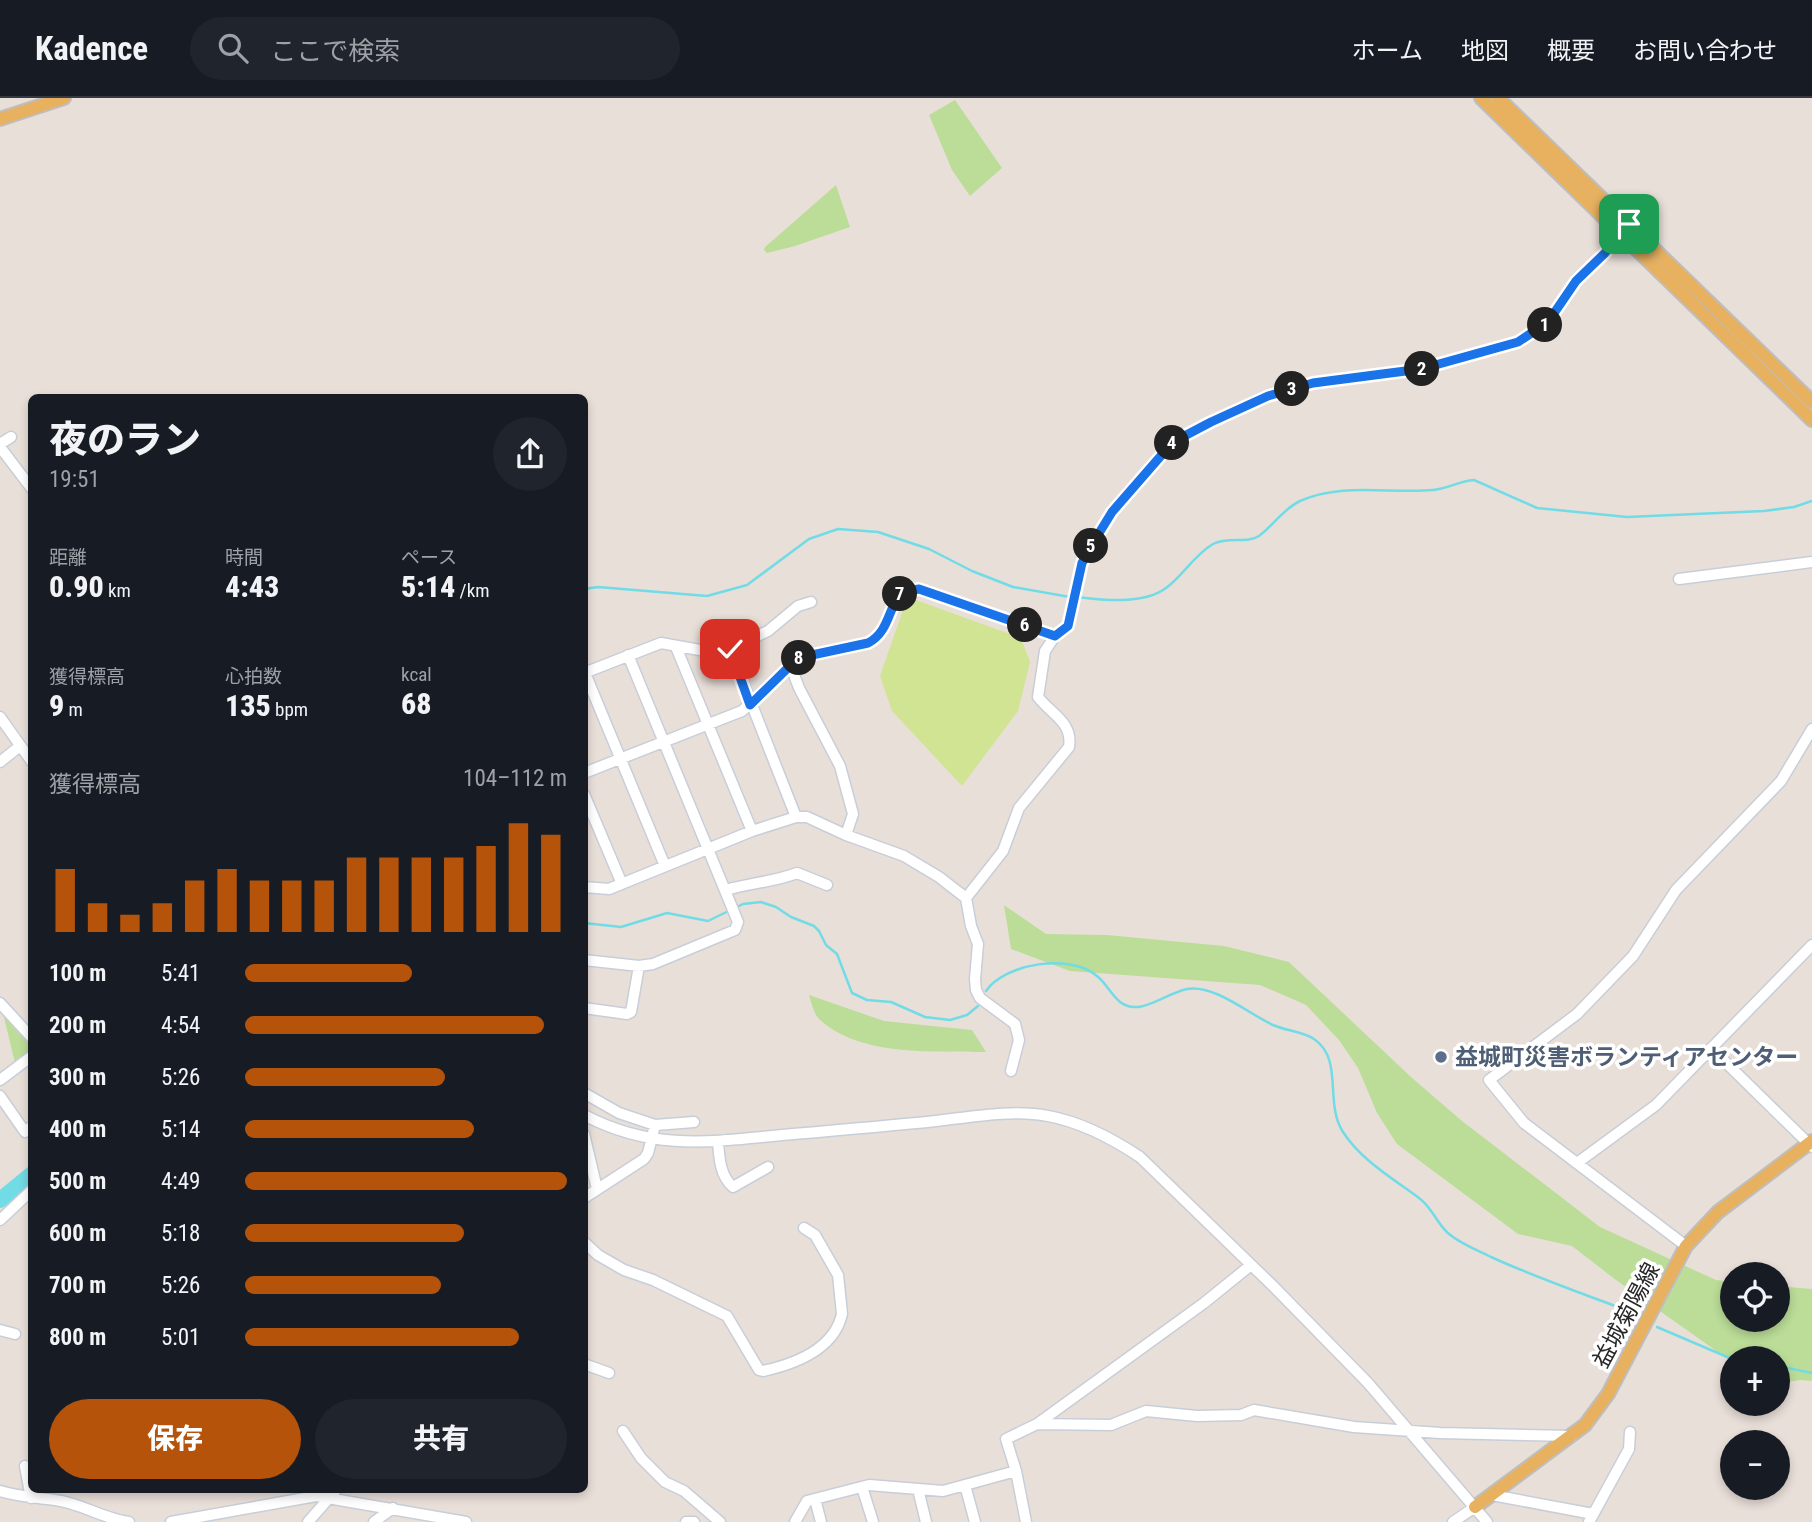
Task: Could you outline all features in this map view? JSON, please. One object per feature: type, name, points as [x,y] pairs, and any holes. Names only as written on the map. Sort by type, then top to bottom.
[{"type":"main road","points":[[0,119],[64,98]]},
{"type":"main road","points":[[1481,98],[1812,402]]},
{"type":"main road","points":[[1499,98],[1812,420]]},
{"type":"main road","name":"益城菊陽線","points":[[1475,1507],[1585,1425],[1608,1395],[1686,1246],[1718,1212],[1811,1144]]},
{"type":"street","points":[[967,898],[1003,851],[1019,808],[1069,747],[1071,737],[1066,724],[1038,697],[1045,652],[1055,636],[1068,626],[1082,563],[1112,512],[1173,442],[1268,396],[1313,383],[1421,369],[1518,342],[1548,322],[1576,281],[1626,229]]},
{"type":"street","points":[[11,438],[0,445],[28,484]]},
{"type":"street","points":[[1678,579],[1812,562]]},
{"type":"street","points":[[588,771],[750,705],[798,658],[876,639],[883,631],[894,601],[901,592],[919,589],[1055,636]]},
{"type":"street","points":[[588,672],[661,643],[711,652],[730,649],[768,631],[799,606],[811,602]]},
{"type":"street","points":[[676,647],[752,831]]},
{"type":"street","points":[[730,649],[776,772],[785,785],[796,817]]},
{"type":"street","points":[[588,960],[639,966],[653,964],[735,930],[737,919],[628,655]]},
{"type":"street","points":[[791,667],[799,688],[840,766],[853,814],[846,835]]},
{"type":"street","points":[[588,680],[665,866]]},
{"type":"street","points":[[0,717],[28,757]]},
{"type":"street","points":[[1686,1246],[1524,1123],[1489,1080],[1577,1014],[1633,956],[1676,890],[1781,781],[1812,729]]},
{"type":"street","points":[[0,762],[20,746]]},
{"type":"street","points":[[588,803],[622,884]]},
{"type":"street","points":[[588,887],[609,889],[791,817],[807,817],[846,835],[904,856],[967,898],[971,926],[978,944],[976,990],[981,998],[1015,1024],[1019,1040],[1011,1071]]},
{"type":"street","points":[[727,894],[748,883],[797,873],[827,885]]},
{"type":"street","points":[[1577,1163],[1656,1105],[1812,945]]},
{"type":"street","points":[[588,1009],[627,1014],[631,1012],[639,966]]},
{"type":"street","points":[[0,1003],[28,1034]]},
{"type":"street","points":[[1711,1048],[1811,1144]]},
{"type":"street","points":[[0,1080],[28,1059]]},
{"type":"street","points":[[588,1095],[619,1113],[655,1125],[694,1122]]},
{"type":"street","points":[[0,1096],[25,1132],[28,1129]]},
{"type":"street","points":[[588,1117],[618,1130],[651,1139],[691,1143],[997,1114],[1047,1115],[1087,1128],[1140,1157],[1251,1265],[1368,1383],[1487,1522]]},
{"type":"street","points":[[588,1195],[644,1159],[655,1125]]},
{"type":"street","points":[[718,1141],[719,1163],[733,1187],[768,1167]]},
{"type":"street","points":[[588,1151],[597,1189]]},
{"type":"street","points":[[0,1220],[28,1194]]},
{"type":"street","points":[[588,1246],[598,1255],[624,1270],[653,1280],[727,1316],[759,1370],[763,1371],[791,1364],[820,1347],[841,1320],[838,1275],[816,1235],[804,1228]]},
{"type":"street","points":[[1027,1522],[1006,1439],[1037,1424],[1204,1303],[1251,1265]]},
{"type":"street","points":[[0,1330],[15,1335]]},
{"type":"street","points":[[588,1365],[609,1373]]},
{"type":"street","points":[[1037,1424],[1111,1425],[1146,1411],[1197,1416],[1241,1415],[1254,1410],[1354,1427],[1573,1436]]},
{"type":"street","points":[[623,1431],[641,1458],[665,1482],[684,1491],[720,1522]]},
{"type":"street","points":[[1492,1494],[1591,1518],[1629,1449],[1630,1433]]},
{"type":"street","points":[[25,1466],[28,1482]]},
{"type":"street","points":[[794,1522],[807,1501],[869,1485],[943,1491],[1016,1471]]},
{"type":"street","points":[[965,1485],[975,1522]]},
{"type":"street","points":[[862,1487],[873,1522]]},
{"type":"street","points":[[918,1489],[926,1522]]},
{"type":"street","points":[[1,1493],[31,1498],[54,1494],[111,1521],[129,1522]]},
{"type":"street","points":[[30,1493],[31,1498]]},
{"type":"street","points":[[171,1522],[310,1493]]},
{"type":"street","points":[[317,1493],[327,1498],[466,1522]]},
{"type":"street","points":[[308,1522],[333,1493]]},
{"type":"street","points":[[815,1499],[821,1522]]},
{"type":"street","points":[[1453,1522],[1475,1507]]},
{"type":"street","points":[[374,1522],[393,1508]]},
{"type":"street","points":[[686,1522],[694,1522]]},
{"type":"green space","points":[[955,100],[1002,168],[970,196],[952,170],[929,115]]},
{"type":"green space","points":[[836,185],[850,227],[795,246],[767,253],[764,250],[765,247]]},
{"type":"green space","points":[[916,600],[1021,638],[1030,662],[1018,711],[962,786],[892,711],[880,676],[904,607]]},
{"type":"green space","points":[[1004,905],[1046,934],[1107,935],[1224,946],[1289,962],[1411,1077],[1462,1121],[1600,1227],[1720,1280],[1720,1332],[1790,1332],[1790,1287],[1812,1289],[1812,1381],[1790,1381],[1790,1346],[1720,1346],[1720,1354],[1572,1246],[1518,1234],[1397,1144],[1377,1113],[1358,1068],[1339,1040],[1306,1005],[1260,985],[1070,971],[1011,949]]},
{"type":"green space","points":[[809,995],[884,1021],[972,1030],[986,1052],[898,1049],[855,1040],[819,1019]]},
{"type":"green space","points":[[3,1013],[28,1042],[28,1053],[15,1063]]},
{"type":"waterway","points":[[1077,597],[1123,600],[1157,593],[1172,583],[1213,544],[1259,536],[1294,504],[1332,492],[1433,490],[1474,480],[1537,508],[1627,517],[1764,511],[1794,507],[1812,501]]},
{"type":"waterway","points":[[588,588],[707,596],[747,585],[809,539],[838,529],[878,532],[929,549],[972,571],[1013,587],[1070,597]]},
{"type":"waterway","points":[[588,923],[621,927],[667,913],[708,921],[743,904],[761,902],[814,926],[826,945],[837,954],[852,993],[867,1000],[891,1002],[925,1017],[950,1020],[967,1015],[978,1006]]},
{"type":"waterway","points":[[986,991],[995,981],[1023,968],[1039,964],[1071,965],[1086,969],[1097,976],[1119,1001],[1130,1007],[1142,1006],[1187,989],[1197,989],[1220,995],[1273,1025],[1309,1036],[1323,1048],[1329,1058],[1335,1108],[1343,1132],[1350,1142],[1368,1160],[1424,1202],[1449,1234],[1469,1247],[1509,1265],[1639,1315]]},
{"type":"waterway","points":[[0,1200],[28,1177]]},
{"type":"waterway","points":[[1657,1327],[1720,1354]]},
{"type":"waterway","points":[[1790,1368],[1812,1373]]},
{"type":"place","name":"益城町災害ボランティアセンター","points":[[1441,1057]]},
{"type":"route","points":[[730,649],[750,705],[798,658],[876,639],[883,631],[894,601],[901,592],[919,589],[1055,636],[1068,626],[1082,563],[1093,543],[1112,512],[1173,442],[1268,396],[1313,383],[1421,369],[1518,342],[1548,322],[1576,281],[1605,253],[1629,224]]}]
